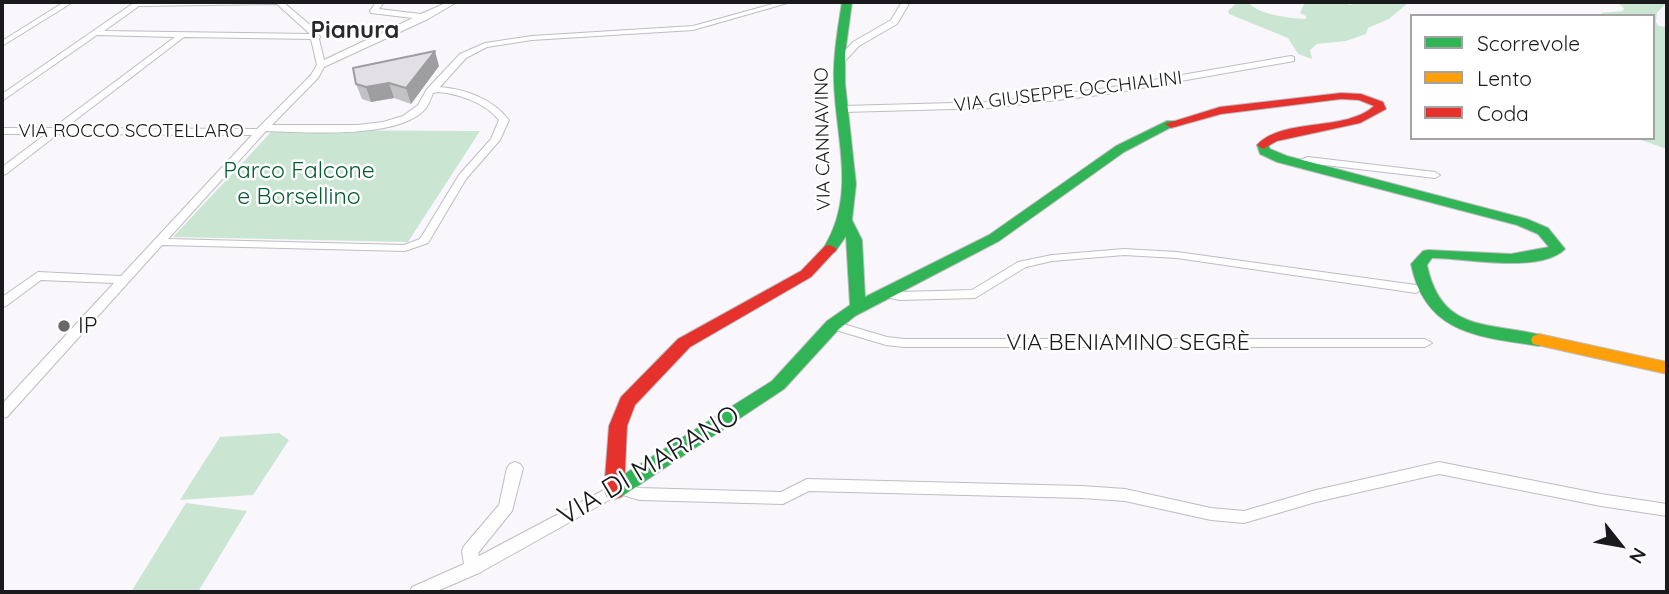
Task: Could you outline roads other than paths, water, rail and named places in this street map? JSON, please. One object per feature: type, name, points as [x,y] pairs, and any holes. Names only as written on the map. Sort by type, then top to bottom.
[{"type":"street","points":[[2,44],[69,2]]},
{"type":"street","points":[[2,98],[138,3],[277,2],[304,22],[316,37],[321,65]]},
{"type":"street","points":[[380,2],[374,11],[425,17]]},
{"type":"street","points":[[2,413],[315,76],[321,65],[453,2]]},
{"type":"street","name":"VIA ROCCO SCOTELLARO","points":[[2,131],[262,130],[388,126],[415,113],[438,91],[463,56],[485,45],[532,38],[693,28],[788,2]]},
{"type":"street","points":[[839,62],[847,2]]},
{"type":"street","name":"VIA CANNAVINO","points":[[617,489],[617,434],[627,402],[684,344],[791,284],[817,265],[842,232],[846,222],[849,178],[839,62],[856,44],[894,22],[906,2]]},
{"type":"street","points":[[96,33],[316,37]]},
{"type":"street","points":[[2,172],[182,35]]},
{"type":"street","name":"VIA GIUSEPPE OCCHIALINI","points":[[843,109],[976,106],[1119,89],[1291,59]]},
{"type":"street","points":[[160,242],[409,248],[424,241],[469,170],[480,159],[504,123],[499,113],[470,96],[438,91]]},
{"type":"street","name":"VIA DI MARANO","points":[[418,592],[473,568],[617,489],[778,385],[832,325],[858,307],[969,253],[1154,131],[1178,121],[1342,96],[1365,97],[1381,106],[1356,120],[1273,138],[1263,143],[1264,151],[1297,163]]},
{"type":"street","points":[[1297,163],[1308,160],[1436,175]]},
{"type":"street","points":[[1297,163],[1495,214],[1539,229],[1553,238],[1558,249],[1550,255],[1517,257],[1442,253],[1424,257],[1419,264],[1423,290],[1438,310],[1450,317],[1490,332],[1631,358],[1667,368]]},
{"type":"street","name":"VIA CANNAVINO","points":[[846,222],[855,240],[858,307]]},
{"type":"street","points":[[884,293],[900,296],[975,294],[1022,264],[1052,258],[1125,252],[1177,255],[1416,289]]},
{"type":"street","points":[[2,303],[38,276],[125,280]]},
{"type":"street","name":"VIA BENIAMINO SEGRÈ","points":[[832,325],[887,341],[904,343],[1426,343]]},
{"type":"street","points":[[473,568],[470,551],[508,503],[515,468]]},
{"type":"street","points":[[617,489],[639,494],[783,498],[807,485],[1036,489],[1125,495],[1211,514],[1244,517],[1397,476],[1439,468],[1601,500],[1667,510]]},
{"type":"place","name":"IP","points":[[64,326]]},
{"type":"district","name":"Pianura","points":[[355,31]]},
{"type":"park label","name":"Parco Falcone e Borsellino","points":[[299,184]]}]
